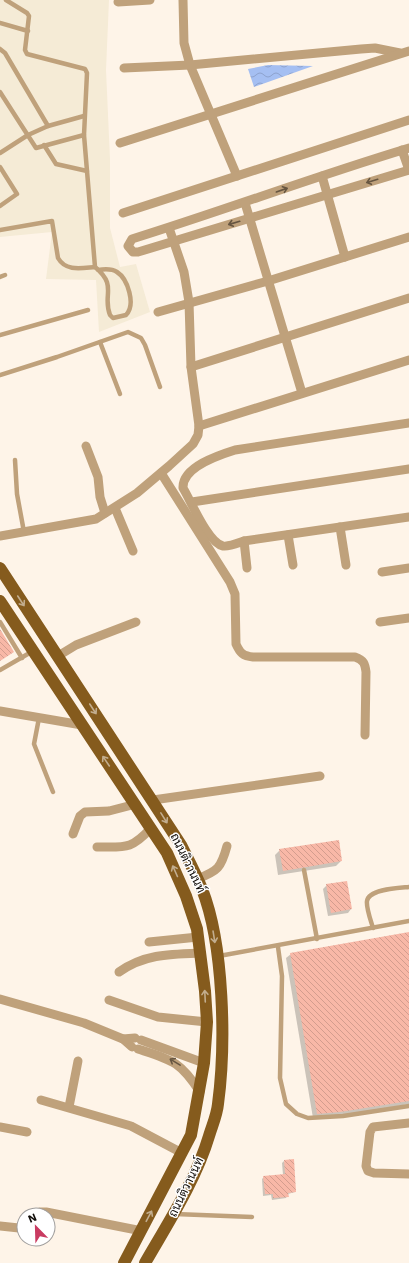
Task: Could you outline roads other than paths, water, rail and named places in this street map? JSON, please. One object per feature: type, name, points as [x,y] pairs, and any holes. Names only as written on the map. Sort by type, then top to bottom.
[{"type":"main road","name":"ถนนติวานนท์","points":[[0,568],[181,845],[197,879],[212,923],[217,957],[221,1026],[218,1105],[207,1144],[173,1214],[145,1263]]},
{"type":"main road","name":"ถนนติวานนท์","points":[[0,601],[136,804],[167,853],[186,896],[198,937],[207,1022],[200,1092],[191,1135],[124,1263]]},
{"type":"street","points":[[118,2],[150,0]]},
{"type":"street","points":[[183,0],[184,42],[190,65],[237,176]]},
{"type":"street","points":[[184,12],[192,0]]},
{"type":"street","points":[[124,68],[190,65],[375,48],[405,52]]},
{"type":"street","points":[[120,143],[405,52]]},
{"type":"street","points":[[123,213],[409,120]]},
{"type":"street","points":[[405,149],[409,170],[138,252],[133,252],[128,246],[132,239],[405,149]]},
{"type":"street","points":[[322,176],[345,257]]},
{"type":"street","points":[[245,203],[302,393]]},
{"type":"street","points":[[0,536],[96,519],[137,493],[193,444],[198,435],[199,426],[191,367],[189,302],[184,272],[169,228]]},
{"type":"street","points":[[158,312],[189,302],[268,281],[409,237]]},
{"type":"street","points":[[191,367],[409,298]]},
{"type":"street","points":[[199,426],[409,360]]},
{"type":"street","points":[[409,423],[236,450],[219,455],[194,468],[186,476],[183,482],[183,488],[207,532],[218,544],[225,546],[244,541],[409,517]]},
{"type":"street","points":[[86,446],[98,477],[100,496],[105,513]]},
{"type":"street","points":[[192,502],[409,469]]},
{"type":"street","points":[[161,473],[230,582],[235,594],[236,644],[239,651],[244,656],[253,657],[355,657],[362,660],[365,664],[366,672],[365,735]]},
{"type":"street","points":[[115,508],[133,551]]},
{"type":"street","points":[[340,527],[346,565]]},
{"type":"street","points":[[288,535],[293,565]]},
{"type":"street","points":[[244,541],[247,568]]},
{"type":"street","points":[[382,572],[409,568]]},
{"type":"street","points":[[380,622],[409,618]]},
{"type":"street","points":[[58,656],[76,645],[136,622]]},
{"type":"street","points":[[0,711],[82,725]]},
{"type":"street","points":[[153,800],[320,776]]},
{"type":"street","points":[[73,834],[80,816],[85,812],[109,811],[136,804]]},
{"type":"street","points":[[97,847],[132,845],[140,841],[151,828]]},
{"type":"street","points":[[197,879],[216,871],[222,865],[227,846]]},
{"type":"street","points":[[149,942],[198,937]]},
{"type":"street","points":[[119,972],[130,964],[155,956],[200,953]]},
{"type":"street","points":[[0,999],[84,1023],[136,1044],[204,1063]]},
{"type":"street","points":[[109,1000],[158,1017],[207,1022]]},
{"type":"street","points":[[160,1051],[171,1060],[182,1066],[200,1092]]},
{"type":"street","points":[[69,1107],[78,1061]]},
{"type":"street","points":[[42,1100],[138,1129],[182,1153]]},
{"type":"street","points":[[409,1123],[373,1127],[370,1132],[366,1166],[368,1171],[374,1173],[409,1174]]},
{"type":"street","points":[[0,1127],[27,1132]]},
{"type":"street","points":[[56,1214],[142,1231]]},
{"type":"street","points":[[0,1226],[16,1228]]},
{"type":"lane","points":[[0,230],[52,221],[58,258],[61,263],[70,268],[97,268],[112,269],[122,276],[131,301],[131,308],[126,315],[113,318],[110,315],[107,282],[97,268],[84,135],[87,74],[84,69],[28,54],[25,50],[30,20],[27,13],[6,0]]},
{"type":"lane","points":[[0,23],[28,31]]},
{"type":"lane","points":[[0,49],[5,53],[48,126]]},
{"type":"lane","points":[[0,92],[36,148],[84,135]]},
{"type":"lane","points":[[0,152],[28,135],[48,126],[84,116]]},
{"type":"lane","points":[[44,146],[56,164],[87,171]]},
{"type":"lane","points":[[0,167],[17,194],[0,206]]},
{"type":"lane","points":[[0,335],[88,310]]},
{"type":"lane","points":[[0,375],[128,332],[141,338],[160,387]]},
{"type":"lane","points":[[100,342],[120,394]]},
{"type":"lane","points":[[15,460],[17,494],[24,532]]},
{"type":"lane","points":[[0,622],[22,658]]},
{"type":"lane","points":[[0,670],[33,651]]},
{"type":"lane","points":[[40,718],[34,744],[53,792]]},
{"type":"lane","points":[[304,870],[317,939]]},
{"type":"lane","points":[[373,928],[367,902],[370,895],[377,892],[409,887]]},
{"type":"lane","points":[[217,957],[278,947],[409,921]]},
{"type":"lane","points":[[278,947],[282,976],[280,1078],[286,1104],[297,1114],[308,1118],[343,1116],[409,1106]]},
{"type":"lane","points":[[173,1214],[252,1217]]},
{"type":"water","points":[[268,65],[313,66],[254,87],[248,69]]}]
